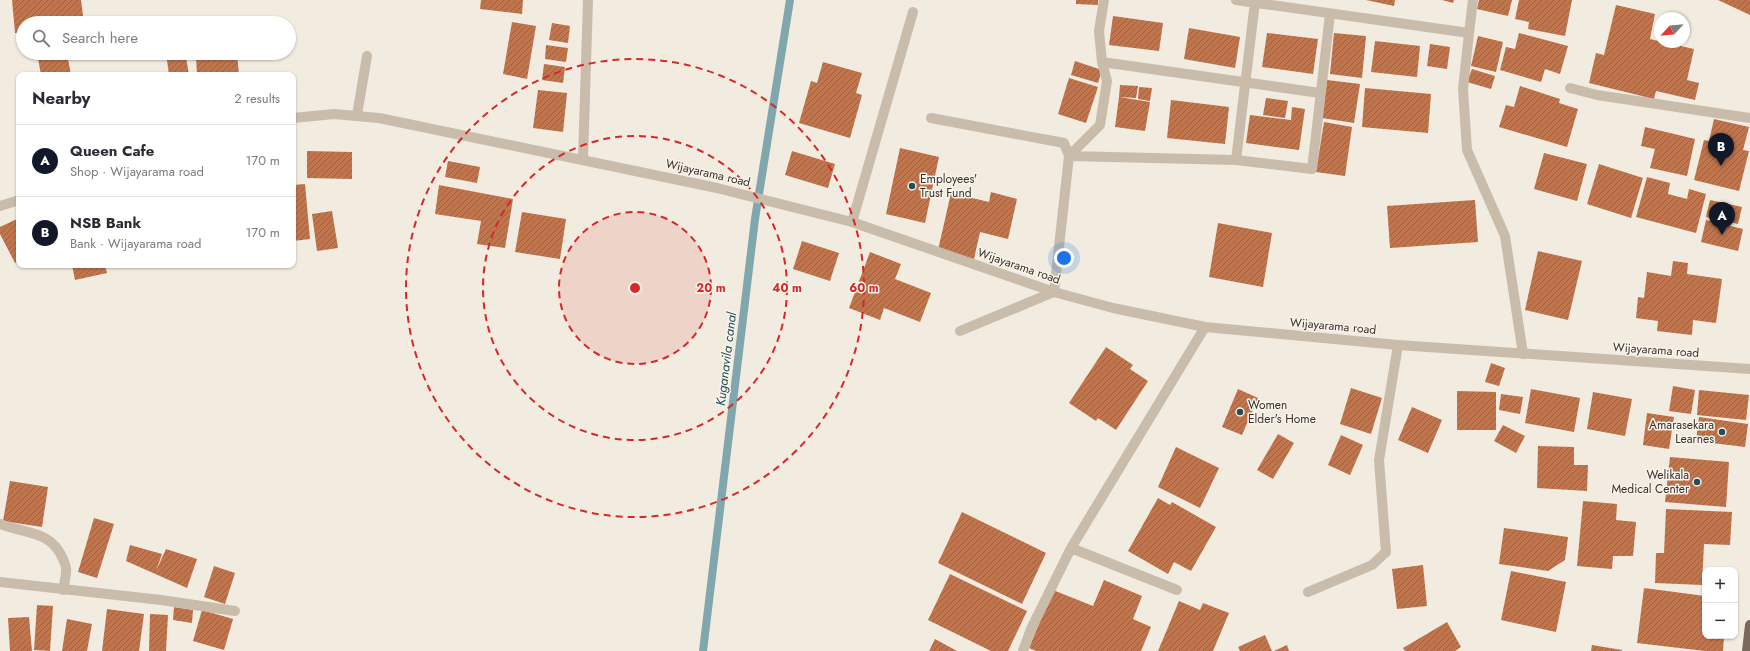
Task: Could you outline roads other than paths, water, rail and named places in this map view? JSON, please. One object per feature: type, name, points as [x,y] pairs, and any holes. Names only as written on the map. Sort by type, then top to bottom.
[{"type":"main road","points":[[1747,651],[1750,625]]},
{"type":"street","points":[[583,159],[588,0]]},
{"type":"street","points":[[1069,156],[1100,125],[1107,81],[1102,62],[1100,31],[1104,0]]},
{"type":"street","points":[[1236,0],[1469,33]]},
{"type":"street","points":[[1473,0],[1463,89],[1467,150],[1505,236],[1523,354]]},
{"type":"street","points":[[1236,160],[1255,2]]},
{"type":"street","points":[[852,222],[914,12]]},
{"type":"street","points":[[1069,156],[1236,160],[1312,169],[1330,14]]},
{"type":"street","points":[[357,116],[367,56]]},
{"type":"street","points":[[1102,62],[1320,93]]},
{"type":"street","points":[[1570,88],[1597,95],[1750,118]]},
{"type":"street","name":"Wijayarama road","points":[[296,118],[334,114],[379,118],[583,159],[717,188],[852,222],[1054,292],[1113,308],[1205,327],[1398,345],[1750,369]]},
{"type":"street","points":[[931,118],[1064,143],[1069,156],[1054,292],[960,331]]},
{"type":"street","points":[[0,206],[16,201]]},
{"type":"street","points":[[1023,651],[1031,629],[1071,548],[1205,327]]},
{"type":"street","points":[[1308,592],[1372,565],[1386,552],[1379,460],[1398,345]]},
{"type":"street","points":[[0,524],[13,529],[39,534],[50,540],[60,552],[66,568],[63,590]]},
{"type":"street","points":[[1071,548],[1177,590]]},
{"type":"street","points":[[0,582],[235,610]]},
{"type":"waterway","name":"Kuganavila canal","points":[[703,651],[755,219],[790,0]]},
{"type":"place","name":"NSB Bank","points":[[1721,166]]},
{"type":"place","name":"Employees' Trust Fund","points":[[912,186]]},
{"type":"place","name":"Queen Cafe","points":[[1722,235]]},
{"type":"place","name":"Women Elder's Home","points":[[1240,412]]},
{"type":"place","name":"Amarasekara Learnes","points":[[1722,432]]},
{"type":"place","name":"Welikala Medical Center","points":[[1697,482]]}]
